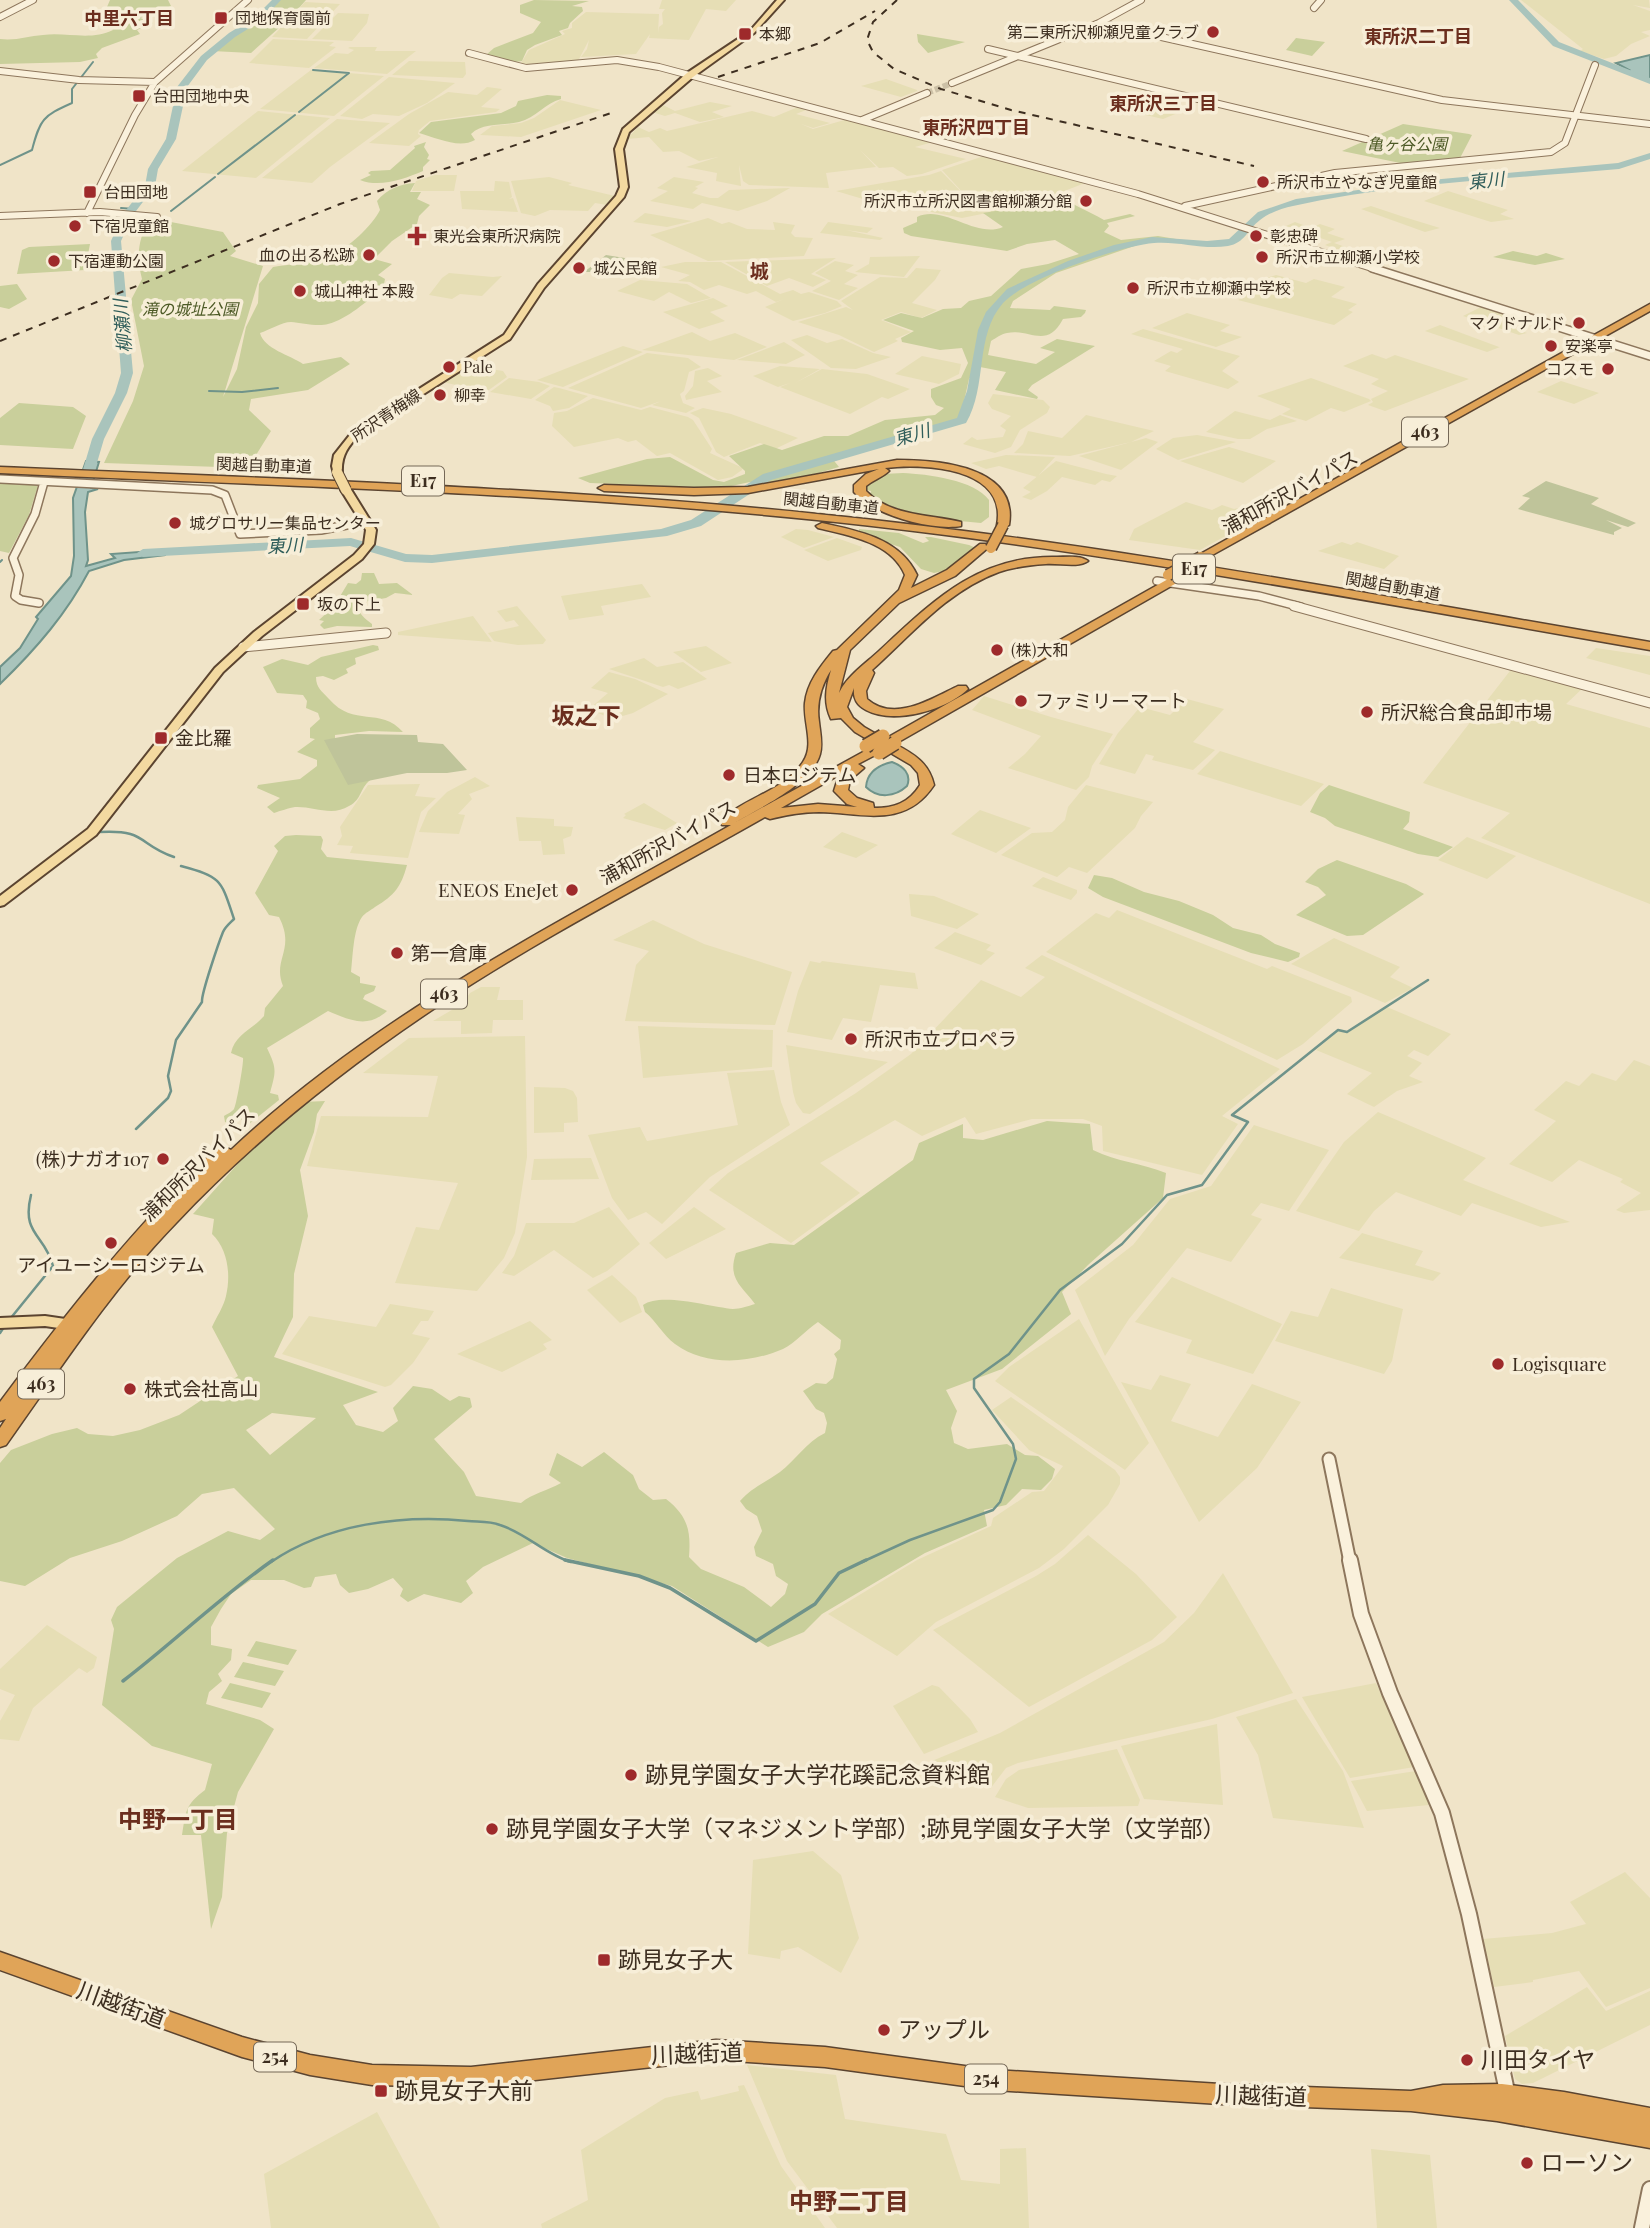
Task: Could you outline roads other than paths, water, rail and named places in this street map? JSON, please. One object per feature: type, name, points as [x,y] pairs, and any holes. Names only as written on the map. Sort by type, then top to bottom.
[{"type":"highway","name":"浦和所沢バイパス","points":[[1597,340],[1650,307]]},
{"type":"highway","name":"浦和所沢バイパス","points":[[889,740],[982,681],[1650,313]]},
{"type":"highway","points":[[658,871],[772,814],[811,808],[890,811],[905,806],[922,794],[927,781],[920,767],[849,722],[842,712],[841,702],[846,691],[988,547],[1000,525],[1003,502],[993,487],[966,472],[936,465],[900,463],[874,466],[708,501]]},
{"type":"highway","name":"関越自動車道","points":[[0,464],[17,468]]},
{"type":"highway","name":"関越自動車道","points":[[0,470],[17,468],[507,486],[708,501]]},
{"type":"highway","points":[[1000,525],[991,496],[979,484],[960,475],[932,469],[897,469],[875,473],[860,485],[860,492],[870,502],[903,514],[1107,548]]},
{"type":"highway","name":"関越自動車道","points":[[136,472],[708,501]]},
{"type":"highway","points":[[698,840],[794,778],[807,766],[814,749],[811,708],[816,686],[824,671],[849,642],[904,591],[911,579],[909,567],[897,555],[869,540],[708,501]]},
{"type":"highway","name":"関越自動車道","points":[[737,508],[899,519],[1107,548],[1650,638]]},
{"type":"highway","name":"関越自動車道","points":[[737,508],[1051,547],[1650,646]]},
{"type":"highway","points":[[883,610],[951,573],[988,547]]},
{"type":"highway","points":[[924,614],[960,585],[985,572],[1014,563],[1050,559],[1120,565],[1362,597]]},
{"type":"highway","name":"浦和所沢バイパス","points":[[889,740],[1169,579]]},
{"type":"highway","points":[[849,642],[841,655],[833,684],[832,704],[835,716],[849,730],[909,765],[918,779],[914,792],[898,803],[875,807],[852,802],[841,791],[841,783],[873,750],[889,740]]},
{"type":"highway","points":[[873,665],[860,687],[860,696],[869,707],[881,712],[912,710],[982,681]]},
{"type":"highway","name":"浦和所沢バイパス","points":[[0,1441],[75,1325],[132,1244],[196,1176],[268,1110],[326,1064],[417,1000],[472,967],[698,840],[873,750]]},
{"type":"highway","name":"浦和所沢バイパス","points":[[0,1415],[75,1325],[208,1180],[273,1120],[335,1069],[407,1018],[484,970],[873,750]]},
{"type":"highway","name":"川越街道","points":[[0,1961],[242,2047],[310,2065],[372,2075],[471,2077],[649,2055],[716,2050],[825,2057],[994,2080],[1220,2094],[1411,2101],[1497,2111],[1650,2138]]},
{"type":"highway","name":"川越街道","points":[[1411,2101],[1441,2093],[1508,2096],[1650,2118]]},
{"type":"main road","name":"所沢青梅線","points":[[0,902],[92,832],[202,689],[243,647],[363,552],[370,540],[371,530],[337,472],[341,449],[356,433],[499,343],[512,332],[541,286],[620,197],[624,187],[619,149],[626,131],[690,75],[752,32],[781,0]]},
{"type":"main road","points":[[0,1323],[45,1321],[75,1325]]},
{"type":"street","points":[[0,18],[33,0]]},
{"type":"street","points":[[87,213],[135,115],[155,82],[248,0]]},
{"type":"street","points":[[952,83],[1099,23],[1141,0]]},
{"type":"street","points":[[1314,8],[1321,0]]},
{"type":"street","points":[[1099,23],[1409,93],[1486,107],[1650,124]]},
{"type":"street","points":[[988,49],[1366,139]]},
{"type":"street","points":[[469,53],[521,68],[626,60],[690,75],[1182,207],[1650,356]]},
{"type":"street","points":[[1182,207],[1335,173],[1547,154],[1565,144],[1595,65]]},
{"type":"street","points":[[0,71],[76,80],[155,82]]},
{"type":"street","points":[[862,120],[927,93]]},
{"type":"street","points":[[0,216],[114,213],[157,217]]},
{"type":"street","points":[[0,479],[198,488],[220,492],[225,495],[240,534],[321,530],[367,521]]},
{"type":"street","points":[[38,603],[20,600],[14,594],[19,575],[13,558],[35,514],[44,482]]},
{"type":"street","points":[[1169,579],[1277,600],[1650,703]]},
{"type":"street","points":[[243,647],[386,633]]},
{"type":"street","points":[[1329,1460],[1361,1614],[1390,1693],[1442,1813],[1469,1914],[1508,2096]]},
{"type":"street","points":[[1642,2228],[1650,2189]]},
{"type":"water","points":[[1650,55],[1650,80],[1627,71],[1629,70],[1616,63]]},
{"type":"water","points":[[86,461],[99,462],[91,488],[98,489],[88,492],[85,512],[88,560],[86,566],[115,558],[111,554],[166,550],[165,555],[124,560],[89,571],[50,630],[0,684],[0,667],[20,648],[38,619],[36,617],[71,576],[74,556],[73,498]]},
{"type":"water","points":[[892,762],[906,771],[907,786],[886,795],[866,787],[874,770]]},
{"type":"waterway","name":"柳瀬川","points":[[85,483],[98,439],[121,393],[127,373],[116,241],[128,214],[150,186],[153,169],[171,139],[182,87],[204,58],[232,35],[258,19],[277,0]]},
{"type":"waterway","name":"東川","points":[[1513,0],[1556,44],[1650,81]]},
{"type":"waterway","points":[[0,165],[32,150],[44,120],[72,103],[72,89],[93,62]]},
{"type":"waterway","points":[[299,112],[349,73],[313,70]]},
{"type":"waterway","points":[[218,174],[295,115]]},
{"type":"waterway","name":"東川","points":[[143,553],[351,542],[405,558],[432,559],[662,533],[696,523],[767,477],[962,420],[969,406],[979,345],[990,315],[1000,300],[1011,291],[1048,272],[1118,248],[1152,240],[1207,244],[1232,242],[1257,217],[1296,202],[1420,184],[1619,166],[1650,156]]},
{"type":"waterway","points":[[171,211],[215,177]]},
{"type":"waterway","name":"柳瀬川","points":[[121,208],[134,209]]},
{"type":"waterway","points":[[209,391],[242,392],[278,388]]},
{"type":"waterway","points":[[99,832],[134,835],[174,857]]},
{"type":"waterway","points":[[136,1129],[168,1098],[171,1091],[168,1076],[176,1040],[202,1002],[223,932],[234,919],[218,882],[205,873],[181,866]]},
{"type":"waterway","points":[[862,1562],[910,1540],[993,1510],[1000,1502],[1016,1459],[1013,1444],[974,1388],[974,1379],[1009,1354],[1060,1290],[1122,1244],[1167,1195],[1202,1185],[1248,1122],[1232,1115],[1338,1030],[1347,1032],[1428,980]]},
{"type":"waterway","points":[[10,1319],[53,1266],[45,1247],[31,1227],[31,1195]]},
{"type":"waterway","points":[[0,1333],[4,1327]]},
{"type":"waterway","points":[[271,1562],[293,1549],[341,1530],[417,1519],[496,1524],[519,1533],[565,1560]]},
{"type":"waterway","points":[[123,1681],[273,1560]]},
{"type":"waterway","points":[[565,1560],[639,1576],[670,1588],[756,1641],[815,1604],[839,1573],[866,1560]]},
{"type":"waterway","points":[[565,1560],[571,1562]]},
{"type":"tunnel","points":[[927,93],[952,83]]},
{"type":"railway","points":[[897,0],[873,22],[867,40],[873,52],[894,69],[941,89],[1011,110],[1254,166]]},
{"type":"railway","points":[[718,77],[820,43],[875,11]]},
{"type":"railway","points":[[0,341],[340,204],[611,113]]},
{"type":"place","name":"団地保育園前","points":[[221,18]]},
{"type":"place","name":"第二東所沢柳瀬児童クラブ","points":[[1213,32]]},
{"type":"place","name":"本郷","points":[[745,34]]},
{"type":"place","name":"台田団地中央","points":[[139,96]]},
{"type":"place","name":"所沢市立やなぎ児童館","points":[[1263,182]]},
{"type":"place","name":"台田団地","points":[[90,192]]},
{"type":"place","name":"所沢市立所沢図書館柳瀬分館","points":[[1086,201]]},
{"type":"place","name":"下宿児童館","points":[[75,226]]},
{"type":"place","name":"東光会東所沢病院","points":[[417,236]]},
{"type":"place","name":"彰忠碑","points":[[1256,236]]},
{"type":"place","name":"血の出る松跡","points":[[369,255]]},
{"type":"place","name":"所沢市立柳瀬小学校","points":[[1262,257]]},
{"type":"place","name":"下宿運動公園","points":[[54,261]]},
{"type":"place","name":"城公民館","points":[[579,268]]},
{"type":"place","name":"所沢市立柳瀬中学校","points":[[1133,288]]},
{"type":"place","name":"城山神社 本殿","points":[[300,291]]},
{"type":"place","name":"マクドナルド","points":[[1579,323]]},
{"type":"place","name":"安楽亭","points":[[1551,346]]},
{"type":"place","name":"Pale","points":[[449,367]]},
{"type":"place","name":"コスモ","points":[[1608,369]]},
{"type":"place","name":"柳幸","points":[[440,395]]},
{"type":"place","name":"城グロサリー集品センター","points":[[175,523]]},
{"type":"place","name":"坂の下上","points":[[303,604]]},
{"type":"place","name":"(株)大和","points":[[997,650]]},
{"type":"place","name":"ファミリーマート","points":[[1021,701]]},
{"type":"place","name":"所沢総合食品卸市場","points":[[1367,712]]},
{"type":"place","name":"金比羅","points":[[161,738]]},
{"type":"place","name":"日本ロジテム","points":[[729,775]]},
{"type":"place","name":"ENEOS EneJet","points":[[572,890]]},
{"type":"place","name":"第一倉庫","points":[[397,953]]},
{"type":"place","name":"所沢市立プロペラ","points":[[851,1039]]},
{"type":"place","name":"(株)ナガオ107","points":[[163,1159]]},
{"type":"place","name":"アイユーシーロジテム","points":[[111,1243]]},
{"type":"place","name":"Logisquare","points":[[1498,1364]]},
{"type":"place","name":"株式会社高山","points":[[130,1389]]},
{"type":"place","name":"跡見学園女子大学花蹊記念資料館","points":[[631,1775]]},
{"type":"place","name":"跡見学園女子大学（マネジメント学部）;跡見学園女子大学（文学部）","points":[[492,1829]]},
{"type":"place","name":"跡見女子大","points":[[604,1960]]},
{"type":"place","name":"アップル","points":[[884,2030]]},
{"type":"place","name":"川田タイヤ","points":[[1467,2060]]},
{"type":"place","name":"跡見女子大前","points":[[381,2091]]},
{"type":"place","name":"ローソン","points":[[1527,2163]]},
{"type":"district","name":"中里六丁目","points":[[129,19]]},
{"type":"district","name":"東所沢二丁目","points":[[1418,37]]},
{"type":"district","name":"東所沢三丁目","points":[[1163,104]]},
{"type":"district","name":"東所沢四丁目","points":[[976,128]]},
{"type":"district","name":"城","points":[[759,271]]},
{"type":"district","name":"坂之下","points":[[586,716]]},
{"type":"district","name":"中野一丁目","points":[[178,1820]]},
{"type":"district","name":"中野二丁目","points":[[849,2202]]},
{"type":"park label","name":"亀ヶ谷公園","points":[[1407,144]]},
{"type":"park label","name":"滝の城址公園","points":[[190,309]]}]
